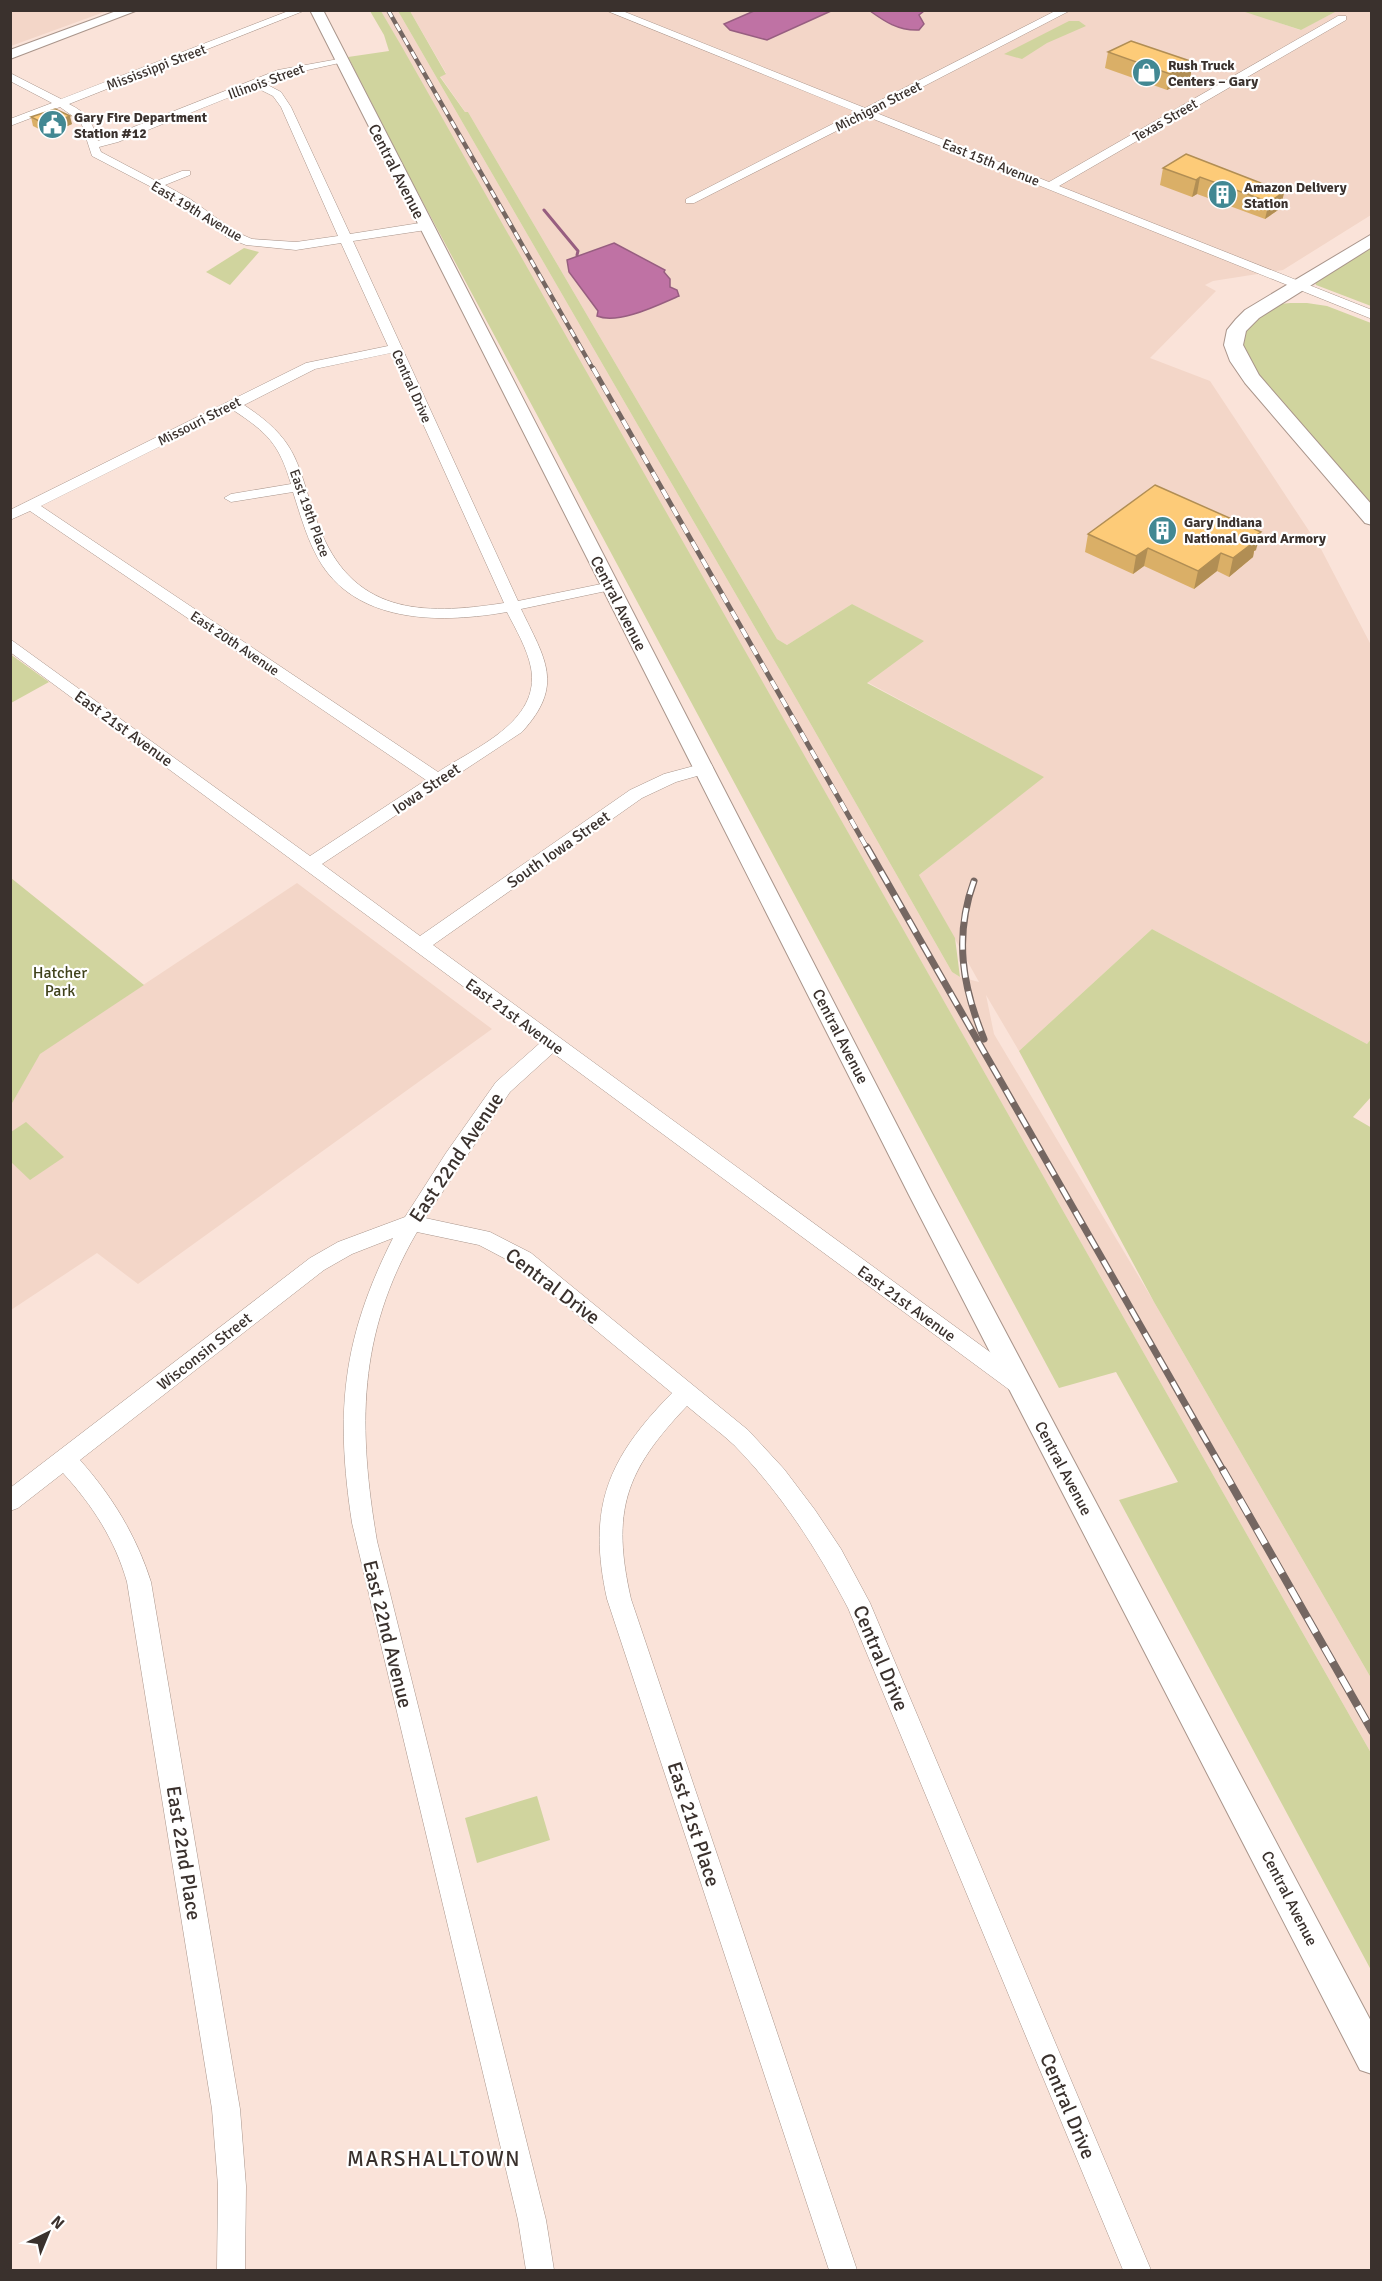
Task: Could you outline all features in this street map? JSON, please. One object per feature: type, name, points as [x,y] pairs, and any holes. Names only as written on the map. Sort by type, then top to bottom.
[{"type":"highway","points":[[1371,239],[1240,323],[1234,334],[1232,346],[1237,359],[1252,379],[1371,519]]},
{"type":"main road","points":[[10,55],[132,10]]},
{"type":"main road","name":"Central Avenue","points":[[316,10],[1021,1386],[1229,1780],[1371,2058]]},
{"type":"street","name":"Mississippi Street","points":[[10,123],[301,10]]},
{"type":"street","name":"East 15th Avenue","points":[[610,10],[1371,315]]},
{"type":"street","name":"Michigan Street","points":[[690,201],[1066,10]]},
{"type":"street","name":"Texas Street","points":[[1050,186],[1342,18]]},
{"type":"street","name":"Illinois Street","points":[[93,145],[114,140],[298,67],[340,60]]},
{"type":"street","name":"East 19th Avenue","points":[[10,76],[62,103],[84,118],[96,154],[194,206],[232,235],[249,243],[282,247],[426,226]]},
{"type":"street","name":"Central Drive","points":[[256,83],[281,99],[512,605],[540,671],[542,684],[537,704]]},
{"type":"street","points":[[156,185],[186,173]]},
{"type":"street","name":"Missouri Street","points":[[10,516],[316,364],[395,348]]},
{"type":"street","name":"East 19th Place","points":[[233,404],[267,426],[280,440],[288,453],[326,557],[342,580],[365,597],[393,608],[426,614],[471,612],[611,585]]},
{"type":"street","points":[[231,498],[300,487]]},
{"type":"street","name":"East 20th Avenue","points":[[32,506],[438,780]]},
{"type":"street","name":"East 21st Avenue","points":[[10,644],[1021,1386]]},
{"type":"street","name":"Iowa Street","points":[[309,865],[516,728],[537,704]]},
{"type":"street","name":"South Iowa Street","points":[[419,946],[636,794],[670,778],[705,768]]},
{"type":"street","name":"East 22nd Avenue","points":[[540,2271],[532,2220],[366,1542],[356,1480],[354,1420],[358,1369],[370,1318],[387,1271],[410,1223],[503,1088],[521,1068],[552,1043]]},
{"type":"street","name":"Central Drive","points":[[410,1223],[483,1238],[517,1255],[740,1437],[776,1476],[814,1526],[846,1579],[1137,2271]]},
{"type":"street","name":"Wisconsin Street","points":[[10,1501],[317,1264],[345,1248],[410,1223]]},
{"type":"street","name":"East 21st Place","points":[[687,1392],[644,1437],[626,1465],[611,1509],[611,1565],[619,1599],[843,2271]]},
{"type":"street","name":"East 22nd Place","points":[[65,1459],[92,1488],[112,1517],[127,1547],[139,1582],[226,2109],[232,2186],[231,2271]]},
{"type":"shaded area","points":[[11,10],[107,10],[107,11],[11,46]]},
{"type":"shaded area","points":[[1242,10],[1300,30],[1337,11],[1371,11],[1371,215],[1283,270],[1213,281],[1205,285],[1216,291],[1150,358],[1210,381],[1321,549],[1371,645],[1371,1039],[1367,1044],[1152,929],[1019,1051],[986,995],[994,1034],[1154,1302],[1371,1678],[1371,1753],[381,11],[398,11],[952,972],[960,977],[979,982],[919,875],[1043,777],[867,682],[923,641],[852,604],[787,645],[777,639],[468,112],[466,113],[440,76],[446,73],[410,11]]},
{"type":"shaded area","points":[[754,11],[831,11],[767,40],[730,30],[724,24]]},
{"type":"shaded area","points":[[870,11],[924,11],[919,15],[924,24],[919,30],[904,29],[886,22]]},
{"type":"shaded area","points":[[614,243],[665,270],[664,272],[670,279],[670,287],[677,290],[679,296],[628,316],[606,318],[597,316],[598,311],[569,272],[567,260]]},
{"type":"shaded area","points":[[297,883],[492,1029],[138,1284],[97,1253],[11,1310],[11,1105],[39,1054]]},
{"type":"green space","points":[[1337,10],[1301,30],[1242,11]]},
{"type":"green space","points":[[370,11],[381,11],[402,47],[1371,1753],[1371,1970],[1119,1500],[1178,1482],[1116,1372],[1059,1388],[411,180],[348,57],[389,51],[384,35]]},
{"type":"green space","points":[[398,11],[410,11],[446,74],[440,77],[465,112],[468,112],[777,639],[787,645],[852,604],[924,641],[867,683],[1044,777],[919,875],[955,938],[960,977],[952,972]]},
{"type":"green space","points":[[1069,21],[1079,21],[1086,26],[1047,43],[1022,59],[1004,54]]},
{"type":"green space","points":[[1371,245],[1371,306],[1316,285],[1315,282]]},
{"type":"green space","points":[[244,248],[259,252],[230,285],[206,272]]},
{"type":"green space","points":[[1307,303],[1327,306],[1371,323],[1371,507],[1250,367],[1245,357],[1243,348],[1246,331],[1257,317],[1274,306]]},
{"type":"green space","points":[[10,654],[49,682],[11,703],[10,703]]},
{"type":"green space","name":"Hatcher Park","points":[[11,878],[144,985],[40,1054],[11,1105]]},
{"type":"green space","points":[[1152,929],[1367,1044],[1371,1039],[1371,1097],[1353,1117],[1372,1128],[1371,1678],[1154,1302],[1019,1051]]},
{"type":"green space","points":[[26,1122],[64,1157],[30,1180],[11,1162],[11,1132]]},
{"type":"green space","points":[[537,1796],[550,1840],[477,1863],[465,1818]]},
{"type":"building","points":[[1131,41],[1193,62],[1170,74],[1108,52]]},
{"type":"building","points":[[55,109],[70,116],[47,125],[31,117]]},
{"type":"building","points":[[1186,154],[1284,192],[1269,202],[1200,177],[1196,180],[1163,168]]},
{"type":"building","name":"Gary Indiana National Guard Armory","points":[[1155,485],[1261,532],[1254,537],[1258,539],[1233,558],[1221,553],[1198,571],[1148,548],[1136,556],[1088,534]]},
{"type":"waterway","points":[[544,210],[578,251],[577,255]]},
{"type":"railway","points":[[388,10],[593,369]]},
{"type":"railway","points":[[593,368],[867,848]]},
{"type":"railway","points":[[867,847],[1224,1472]]},
{"type":"railway","points":[[974,881],[964,921],[963,961],[970,1000],[984,1039]]},
{"type":"railway","points":[[1223,1470],[1372,1731]]},
{"type":"place","name":"Rush Truck Centers – Gary","points":[[1147,73]]},
{"type":"place","name":"Gary Fire Department Station #12","points":[[53,125]]},
{"type":"place","name":"Amazon Delivery Station","points":[[1223,195]]},
{"type":"place","name":"Gary Indiana National Guard Armory","points":[[1163,530]]},
{"type":"district","name":"MARSHALLTOWN","points":[[434,2159]]}]
